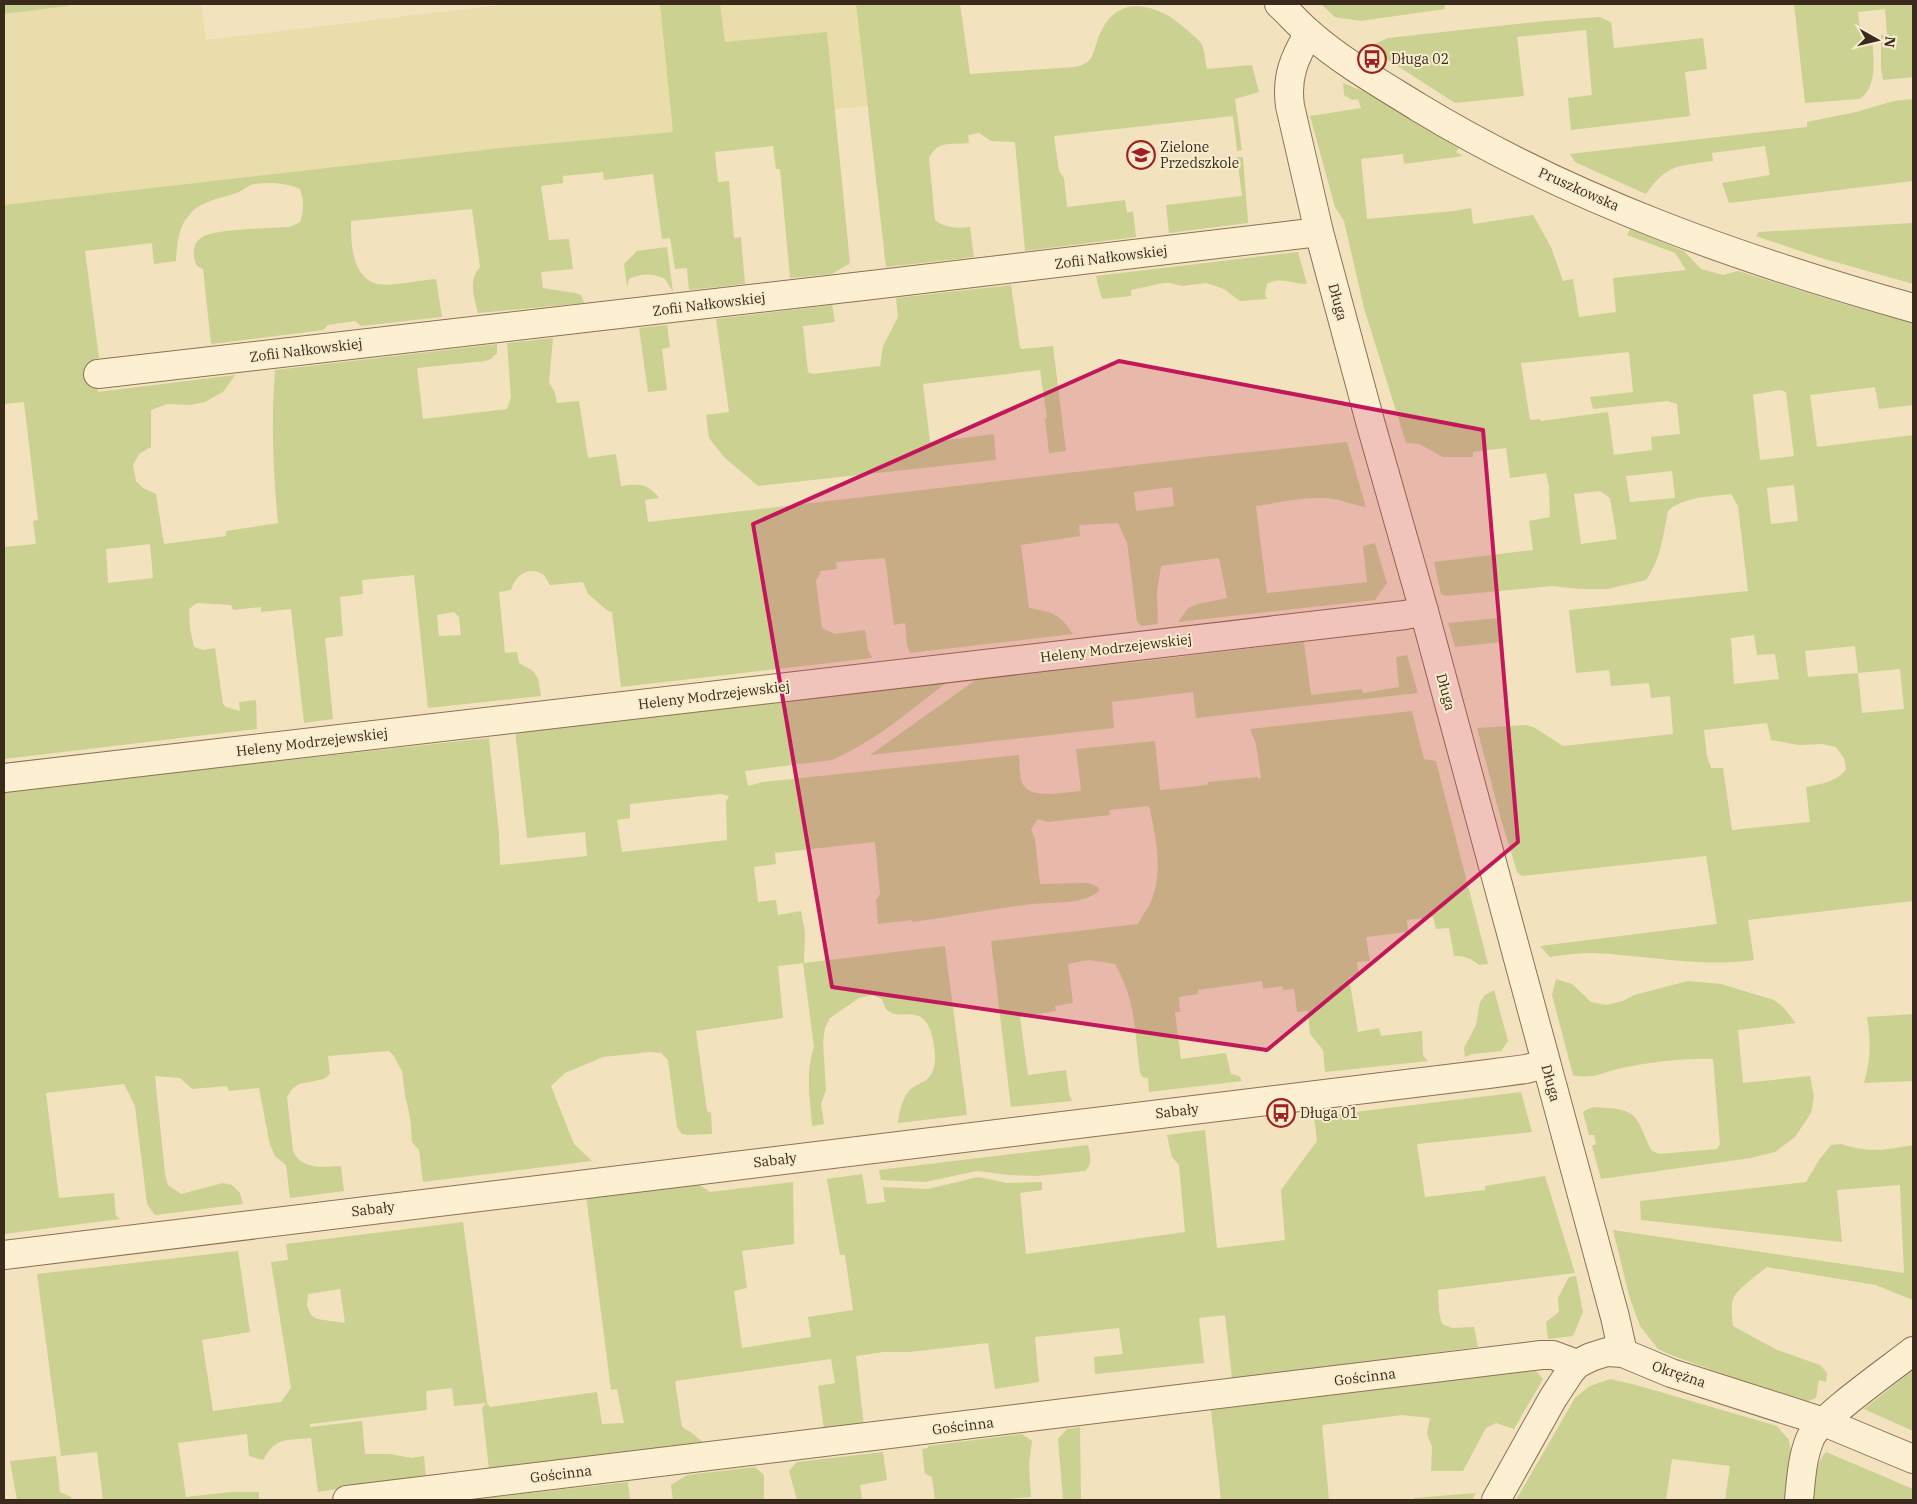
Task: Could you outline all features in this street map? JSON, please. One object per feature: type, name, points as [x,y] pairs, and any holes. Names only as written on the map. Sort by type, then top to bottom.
[{"type":"street","name":"Pruszkowska","points":[[1279,4],[1309,33],[1361,72],[1493,150],[1548,176],[1738,255],[1913,308]]},
{"type":"street","name":"Długa","points":[[1309,33],[1297,54],[1290,73],[1288,90],[1319,232],[1370,425],[1424,611],[1615,1317],[1622,1353]]},
{"type":"street","name":"Zofii Nałkowskiej","points":[[98,374],[1319,232]]},
{"type":"street","name":"Heleny Modrzejewskiej","points":[[4,778],[1406,615],[1424,611]]},
{"type":"street","name":"Sabały","points":[[4,1255],[376,1208],[1488,1074],[1526,1069],[1546,1064]]},
{"type":"street","points":[[1798,1500],[1805,1455],[1810,1438],[1824,1422],[1913,1351]]},
{"type":"street","name":"Okrężna","points":[[1496,1500],[1553,1398],[1570,1372],[1577,1364],[1601,1353],[1622,1353],[1671,1373],[1824,1422],[1913,1459]]},
{"type":"street","name":"Gościnna","points":[[347,1500],[1541,1355],[1553,1355],[1577,1364]]},
{"type":"highlighted area","points":[[1119,361],[1483,430],[1518,842],[1267,1050],[832,987],[753,524]]},
{"type":"shaded area","points":[[82,4],[201,4],[206,40],[508,4],[856,4],[867,106],[835,109],[835,114],[674,132],[510,147],[4,205],[4,14]]},
{"type":"green space","points":[[4,4],[67,4],[68,6],[4,14]]},
{"type":"green space","points":[[660,4],[720,4],[725,42],[827,32],[850,263],[832,274],[790,278],[780,169],[776,169],[773,146],[715,152],[718,182],[729,181],[734,238],[741,237],[745,284],[689,290],[687,268],[675,269],[670,238],[662,239],[653,174],[604,180],[603,172],[563,176],[563,183],[541,186],[549,240],[569,239],[573,269],[541,272],[543,288],[581,295],[584,303],[478,313],[473,283],[476,272],[480,267],[472,209],[351,221],[354,256],[357,265],[366,279],[374,283],[387,285],[436,279],[442,317],[361,326],[355,321],[328,325],[323,330],[211,344],[203,269],[197,266],[194,259],[194,247],[201,238],[207,235],[243,229],[290,227],[300,222],[303,206],[300,189],[289,185],[266,183],[251,185],[241,191],[208,202],[195,209],[183,224],[178,242],[176,261],[154,264],[152,243],[85,251],[99,358],[94,359],[98,392],[235,375],[224,391],[205,402],[189,405],[167,404],[151,410],[151,447],[139,454],[133,465],[136,481],[143,488],[156,494],[164,544],[226,536],[226,531],[278,523],[273,447],[275,370],[497,344],[497,353],[491,359],[485,361],[417,368],[423,419],[507,409],[511,397],[507,343],[553,338],[549,382],[555,393],[557,403],[579,401],[588,458],[616,454],[621,486],[647,487],[659,498],[645,500],[648,522],[1347,442],[1366,507],[1323,498],[1298,499],[1256,506],[1267,593],[1367,582],[1363,546],[1375,543],[1387,583],[1375,600],[1178,622],[1188,608],[1227,598],[1219,558],[1161,566],[1157,592],[1158,624],[1141,626],[1137,621],[1127,543],[1118,523],[1079,525],[1080,536],[1021,545],[1029,608],[1059,617],[1073,634],[910,653],[907,646],[905,623],[894,625],[885,558],[836,562],[837,569],[821,571],[816,581],[822,628],[835,634],[865,630],[868,649],[872,658],[621,687],[612,612],[608,611],[588,594],[583,582],[550,585],[544,575],[528,571],[519,576],[511,590],[499,592],[505,653],[517,652],[519,663],[533,671],[538,678],[541,696],[428,708],[414,575],[362,580],[363,594],[340,597],[343,636],[325,638],[333,719],[304,723],[291,609],[261,612],[261,607],[233,610],[231,605],[197,603],[189,609],[194,647],[203,650],[215,648],[223,704],[226,707],[240,711],[239,702],[256,700],[257,729],[4,759],[4,547],[36,544],[33,521],[38,520],[24,402],[4,404],[4,205],[510,147],[673,132]],"holes":[[[1172,487],[1174,506],[1136,511],[1134,492]],[[150,544],[153,578],[108,583],[106,549]],[[454,612],[459,617],[461,635],[439,636],[437,615]]]},
{"type":"green space","points":[[856,4],[960,4],[970,74],[1080,66],[1091,58],[1105,25],[1119,11],[1137,6],[1158,11],[1172,18],[1200,41],[1207,69],[1252,65],[1259,92],[1235,99],[1242,150],[1237,151],[1233,116],[1054,136],[1059,171],[1064,178],[1067,207],[1125,200],[1127,213],[1133,211],[1136,237],[1025,251],[1015,142],[991,141],[979,133],[968,135],[969,143],[946,144],[937,148],[929,158],[935,220],[956,228],[970,227],[974,257],[886,267]]},
{"type":"green space","points":[[1321,4],[1444,4],[1445,9],[1360,21],[1335,17]]},
{"type":"green space","points":[[1794,4],[1913,4],[1913,77],[1883,80],[1881,35],[1887,34],[1885,9],[1858,12],[1861,37],[1872,36],[1874,61],[1870,87],[1859,99],[1805,103]]},
{"type":"green space","points":[[1599,17],[1611,22],[1614,48],[1703,38],[1707,69],[1685,72],[1690,116],[1571,130],[1568,98],[1592,95],[1586,30],[1517,37],[1524,96],[1455,103],[1368,47],[1388,38]]},
{"type":"green space","points":[[1343,83],[1365,92],[1459,148],[1456,152],[1463,156],[1404,164],[1403,154],[1361,159],[1367,219],[1471,208],[1473,224],[1533,215],[1551,247],[1563,281],[1573,279],[1579,317],[1616,312],[1613,278],[1686,270],[1675,253],[1627,235],[1630,229],[1684,251],[1701,269],[1723,275],[1738,271],[1913,323],[1913,405],[1879,409],[1875,387],[1810,395],[1817,447],[1913,435],[1913,901],[1748,920],[1754,960],[1714,963],[1592,953],[1550,957],[1540,946],[1717,924],[1706,856],[1522,876],[1517,872],[1477,728],[1527,725],[1563,746],[1673,734],[1670,696],[1651,698],[1649,683],[1611,686],[1609,670],[1576,673],[1569,610],[1748,591],[1738,506],[1731,494],[1690,500],[1674,506],[1668,511],[1658,555],[1646,580],[1607,589],[1579,589],[1552,586],[1446,596],[1441,594],[1434,562],[1533,550],[1529,521],[1550,517],[1549,486],[1546,473],[1510,478],[1506,448],[1473,452],[1473,457],[1443,457],[1419,444],[1406,443],[1364,308],[1344,221],[1335,207],[1310,116],[1361,108],[1358,99],[1352,100],[1344,95]],"holes":[[[1629,352],[1633,392],[1590,397],[1593,409],[1667,401],[1677,404],[1680,434],[1651,437],[1652,450],[1614,455],[1608,412],[1541,421],[1540,419],[1530,420],[1521,363]],[[1780,390],[1786,392],[1794,456],[1760,460],[1753,395],[1751,395]],[[1672,471],[1675,498],[1630,502],[1626,476]],[[1794,485],[1798,521],[1771,524],[1767,488]],[[1600,491],[1610,498],[1617,539],[1581,544],[1574,494]],[[1754,635],[1757,655],[1775,654],[1779,679],[1734,684],[1731,638]],[[1855,646],[1858,673],[1808,677],[1805,651]],[[1900,669],[1904,709],[1862,713],[1858,673]],[[1767,723],[1771,740],[1799,745],[1822,744],[1836,747],[1844,758],[1846,769],[1833,780],[1806,787],[1810,822],[1732,830],[1723,768],[1711,768],[1707,756],[1704,730]]]},
{"type":"green space","points":[[1913,99],[1913,181],[1729,203],[1722,183],[1770,175],[1765,146],[1712,153],[1713,161],[1683,165],[1668,171],[1661,176],[1646,194],[1575,162],[1570,154],[1807,127],[1807,122],[1856,112],[1894,101]]},
{"type":"green space","points":[[1237,157],[1243,157],[1248,223],[1169,233],[1166,205],[1242,196]]},
{"type":"green space","points":[[1912,223],[1913,284],[1818,257],[1756,236],[1759,232]]},
{"type":"green space","points":[[667,247],[673,292],[665,279],[652,275],[642,275],[629,279],[627,287],[624,264],[637,251]]},
{"type":"green space","points":[[1298,252],[1307,284],[1282,280],[1272,282],[1267,284],[1265,294],[1267,299],[1240,301],[1224,289],[1206,283],[1182,286],[1163,283],[1131,290],[1131,296],[1103,299],[1096,276]]},
{"type":"green space","points":[[1011,285],[1020,348],[1053,346],[1066,451],[1049,453],[1045,419],[1047,418],[1040,370],[923,384],[930,442],[994,434],[996,460],[758,486],[724,457],[709,438],[706,415],[729,412],[716,319],[832,305],[835,322],[803,326],[808,372],[813,374],[880,366],[883,346],[898,317],[896,298]]},
{"type":"green space","points":[[667,325],[670,347],[662,349],[667,390],[648,392],[639,328]]},
{"type":"green space","points":[[1498,618],[1501,642],[1455,647],[1448,623]]},
{"type":"green space","points":[[1304,642],[1311,695],[1362,689],[1363,693],[1399,687],[1396,657],[1407,655],[1418,693],[1196,718],[1193,692],[1112,702],[1114,728],[870,755],[980,677],[1137,662]]},
{"type":"green space","points":[[950,680],[864,744],[832,760],[745,771],[748,786],[763,782],[1019,755],[1020,775],[1024,786],[1034,792],[1050,794],[1081,791],[1076,749],[1155,741],[1160,790],[1207,785],[1208,782],[1261,778],[1256,744],[1250,729],[1412,711],[1424,759],[1436,761],[1488,964],[1479,965],[1467,958],[1454,956],[1449,928],[1436,929],[1433,917],[1407,920],[1408,932],[1366,937],[1370,961],[1357,962],[1359,975],[1349,977],[1358,1032],[1379,1028],[1381,1036],[1422,1031],[1423,1055],[1428,1061],[1325,1072],[1323,1050],[1310,1034],[1308,1011],[1297,1012],[1294,989],[1283,990],[1282,986],[1263,989],[1262,981],[1198,990],[1198,994],[1179,997],[1180,1012],[1175,1012],[1181,1059],[1226,1053],[1231,1074],[1239,1076],[1242,1081],[1149,1092],[1148,1078],[1142,1077],[1140,1072],[1131,1005],[1115,964],[1089,960],[1068,964],[1073,1003],[1055,1006],[1056,1011],[1020,1017],[1028,1075],[1066,1070],[1069,1094],[1072,1101],[1011,1107],[991,941],[1138,924],[1150,904],[1157,880],[1156,842],[1149,806],[1109,810],[1110,815],[1048,822],[1038,819],[1031,829],[1035,839],[1040,884],[1088,883],[1098,887],[1099,891],[1085,899],[1032,904],[912,922],[912,920],[878,924],[876,900],[880,894],[875,842],[775,853],[776,864],[754,867],[758,902],[776,900],[778,915],[801,911],[805,932],[804,963],[945,946],[967,1115],[898,1123],[904,1098],[912,1088],[930,1077],[934,1067],[935,1056],[933,1040],[929,1027],[919,1016],[893,1013],[886,1009],[882,999],[872,995],[859,998],[830,1018],[825,1028],[823,1041],[826,1090],[821,1104],[824,1124],[812,1126],[809,1076],[814,1047],[803,963],[778,966],[783,1018],[696,1031],[707,1111],[711,1113],[712,1134],[682,1134],[677,1127],[668,1060],[661,1053],[650,1052],[603,1057],[565,1073],[551,1086],[574,1144],[592,1161],[423,1182],[419,1150],[412,1142],[410,1117],[402,1071],[394,1056],[389,1051],[328,1056],[330,1074],[324,1079],[299,1084],[292,1089],[287,1097],[293,1151],[301,1162],[307,1164],[320,1167],[341,1166],[344,1191],[290,1198],[286,1165],[275,1156],[270,1145],[259,1088],[229,1091],[227,1086],[192,1089],[180,1078],[155,1076],[165,1174],[168,1185],[181,1194],[223,1183],[232,1185],[240,1193],[243,1204],[155,1215],[147,1204],[135,1106],[124,1084],[46,1093],[59,1198],[114,1193],[116,1216],[120,1219],[4,1234],[4,791],[489,738],[499,834],[500,865],[587,856],[585,832],[527,838],[515,730]],"holes":[[[721,794],[729,796],[726,802],[727,840],[622,852],[617,820],[630,818],[630,804]]]},
{"type":"green space","points":[[1556,979],[1572,984],[1591,1002],[1606,1005],[1623,1001],[1634,995],[1688,981],[1721,984],[1774,1000],[1783,1007],[1796,1023],[1738,1030],[1743,1083],[1810,1076],[1814,1097],[1811,1113],[1795,1137],[1775,1152],[1751,1158],[1601,1179],[1592,1146],[1596,1144],[1594,1135],[1589,1135],[1583,1112],[1592,1108],[1617,1109],[1632,1115],[1640,1125],[1651,1150],[1659,1154],[1717,1149],[1720,1144],[1713,1059],[1690,1059],[1644,1064],[1586,1077],[1573,1075],[1552,995]]},
{"type":"green space","points":[[1494,990],[1508,1041],[1501,1051],[1472,1054],[1465,1057],[1464,1048],[1476,1025],[1480,1002],[1485,995]]},
{"type":"green space","points":[[1913,1014],[1913,1081],[1864,1083],[1870,1050],[1867,1017]]},
{"type":"green space","points":[[1521,1092],[1532,1132],[1417,1144],[1425,1197],[1485,1190],[1485,1186],[1545,1176],[1575,1273],[1438,1290],[1439,1312],[1442,1324],[1452,1328],[1474,1327],[1478,1347],[1232,1379],[1225,1315],[1199,1318],[1204,1363],[1095,1374],[1094,1357],[1123,1354],[1119,1328],[1035,1337],[1039,1382],[995,1389],[988,1343],[856,1356],[864,1427],[824,1430],[818,1386],[835,1383],[831,1359],[675,1381],[682,1427],[705,1444],[489,1469],[482,1408],[486,1403],[454,1406],[452,1388],[426,1391],[427,1410],[310,1424],[310,1427],[362,1421],[365,1454],[390,1454],[412,1458],[424,1456],[426,1476],[318,1492],[311,1438],[278,1443],[268,1452],[263,1460],[249,1456],[247,1434],[178,1443],[186,1497],[232,1492],[259,1492],[259,1500],[103,1500],[97,1452],[61,1456],[37,1274],[238,1251],[250,1332],[202,1340],[213,1411],[281,1402],[291,1388],[271,1262],[288,1260],[286,1244],[463,1222],[487,1403],[490,1407],[597,1392],[602,1424],[624,1423],[617,1389],[611,1390],[586,1195],[697,1183],[710,1192],[793,1182],[794,1244],[742,1251],[747,1288],[734,1291],[742,1348],[811,1337],[808,1317],[853,1310],[845,1255],[840,1255],[827,1179],[862,1174],[867,1204],[885,1202],[883,1187],[928,1189],[978,1177],[1007,1183],[1042,1182],[1042,1190],[1020,1193],[1026,1254],[1185,1232],[1179,1165],[1172,1157],[1167,1135],[1205,1130],[1217,1248],[1285,1240],[1281,1190],[1317,1141],[1314,1117]],"holes":[[[340,1289],[345,1323],[317,1319],[311,1315],[307,1306],[308,1294]]]},
{"type":"green space","points":[[1841,1144],[1869,1150],[1913,1145],[1913,1300],[1876,1285],[1767,1267],[1744,1286],[1733,1300],[1733,1326],[1777,1350],[1820,1365],[1827,1373],[1826,1382],[1819,1380],[1816,1398],[1808,1401],[1739,1380],[1658,1349],[1640,1326],[1630,1299],[1613,1230],[1904,1273],[1900,1185],[1837,1190],[1842,1242],[1641,1220],[1640,1201],[1806,1182],[1819,1160],[1831,1145]]},
{"type":"green space","points":[[1088,1145],[1090,1162],[1085,1171],[1036,1176],[977,1171],[925,1182],[881,1180],[879,1170]]},
{"type":"green space","points":[[1576,1276],[1583,1312],[1573,1336],[1548,1339],[1546,1322],[1559,1312],[1558,1298],[1569,1277]]},
{"type":"green space","points":[[1535,1370],[1543,1379],[1514,1429],[1496,1423],[1486,1428],[1463,1471],[1431,1471],[1432,1447],[1427,1434],[1430,1418],[1402,1415],[1322,1425],[1329,1500],[1221,1500],[1211,1410]]},
{"type":"green space","points":[[1913,1370],[1913,1431],[1864,1409]]},
{"type":"green space","points":[[1610,1379],[1777,1426],[1789,1440],[1791,1452],[1785,1500],[1725,1500],[1730,1466],[1672,1459],[1666,1500],[1516,1500],[1575,1398],[1590,1386]]},
{"type":"green space","points":[[1080,1427],[1081,1500],[1063,1500],[1058,1439],[1067,1429]]},
{"type":"green space","points":[[1022,1434],[1032,1441],[1029,1464],[1031,1497],[996,1500],[935,1500],[932,1477],[925,1474],[922,1449],[928,1448],[928,1446]]},
{"type":"green space","points":[[883,1452],[887,1480],[860,1485],[862,1500],[797,1500],[789,1471],[797,1462]]},
{"type":"green space","points":[[1826,1452],[1913,1489],[1913,1500],[1813,1500],[1817,1468]]},
{"type":"green space","points":[[56,1456],[60,1492],[71,1497],[72,1500],[17,1500],[10,1461]]},
{"type":"green space","points":[[755,1467],[764,1475],[764,1500],[673,1500],[671,1485],[687,1475]]},
{"type":"green space","points":[[628,1482],[630,1500],[466,1500],[485,1498]]},
{"type":"green space","points":[[1476,1493],[1472,1500],[1413,1500],[1414,1498]]},
{"type":"place","name":"Długa 02","points":[[1372,59]]},
{"type":"place","name":"Zielone Przedszkole","points":[[1141,155]]},
{"type":"place","name":"Długa 01","points":[[1281,1113]]}]
